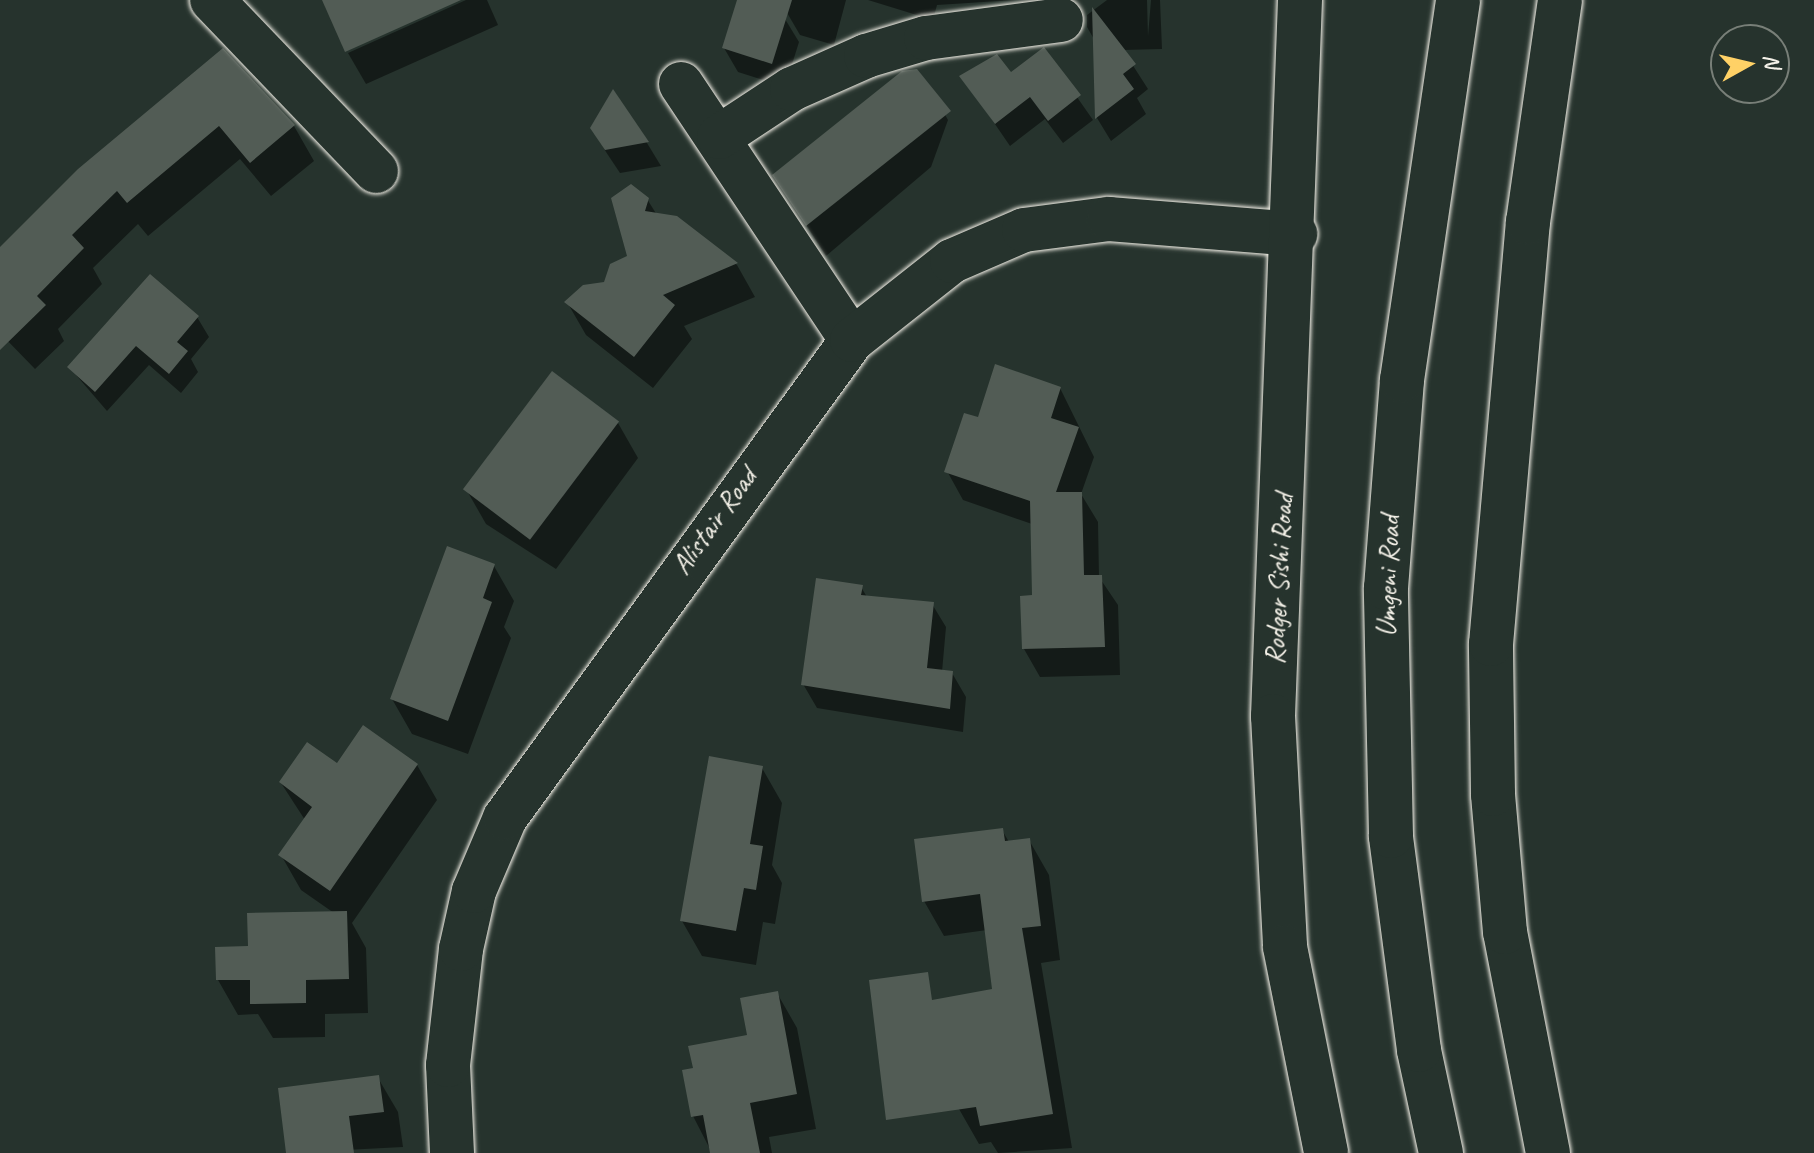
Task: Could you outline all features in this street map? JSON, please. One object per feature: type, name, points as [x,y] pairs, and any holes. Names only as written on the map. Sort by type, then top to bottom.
[{"type":"main road","points":[[212,0],[376,171]]},
{"type":"main road","name":"Rodger Sishi Road","points":[[1300,0],[1295,234],[1273,716],[1285,947],[1326,1153]]},
{"type":"main road","name":"Umgeni Road","points":[[1441,1153],[1419,1050],[1391,836],[1386,588],[1402,380],[1458,0]]},
{"type":"main road","points":[[1548,1153],[1505,932],[1493,794],[1491,644],[1528,222],[1560,0]]},
{"type":"main road","points":[[719,137],[792,89],[866,56],[926,38],[1061,20]]},
{"type":"main road","points":[[681,84],[852,340]]},
{"type":"main road","name":"Alistair Road","points":[[452,1153],[448,1065],[461,949],[474,891],[505,818],[852,340],[952,261],[1024,230],[1109,219],[1295,234]]},
{"type":"building","points":[[322,0],[461,0],[345,52]]},
{"type":"building","points":[[737,0],[792,0],[772,64],[722,48]]},
{"type":"building","points":[[1092,7],[1136,64],[1123,74],[1134,89],[1095,119]]},
{"type":"building","points":[[1044,47],[1081,95],[1048,121],[1030,97],[995,124],[959,76],[997,54],[1011,72]]},
{"type":"building","points":[[223,48],[295,125],[250,163],[219,126],[127,203],[117,191],[72,235],[84,248],[37,296],[46,305],[0,350],[0,247],[78,169]]},
{"type":"building","points":[[917,69],[951,111],[806,226],[772,175],[902,71]]},
{"type":"building","points":[[613,89],[649,142],[605,150],[590,128]]},
{"type":"building","points":[[631,184],[649,198],[645,211],[677,216],[738,263],[663,295],[675,305],[634,357],[564,302],[583,285],[604,282],[610,264],[627,256],[611,198]]},
{"type":"building","points":[[150,274],[199,316],[177,342],[188,351],[169,374],[136,346],[95,392],[67,367]]},
{"type":"building","points":[[995,364],[1061,387],[1051,418],[1079,427],[1056,492],[1082,492],[1084,575],[1102,575],[1105,647],[1022,649],[1020,596],[1032,595],[1030,501],[944,472],[964,413],[978,417]]},
{"type":"building","points":[[552,371],[619,422],[530,540],[463,489]]},
{"type":"building","points":[[447,546],[495,564],[483,598],[492,602],[448,721],[390,699]]},
{"type":"building","points":[[816,578],[863,585],[861,595],[934,602],[927,668],[953,671],[950,709],[801,685]]},
{"type":"building","points":[[363,725],[418,764],[330,891],[278,855],[312,807],[279,782],[307,742],[337,763]]},
{"type":"building","points":[[709,756],[763,766],[750,844],[763,846],[756,890],[744,888],[736,931],[680,921]]},
{"type":"building","points":[[1003,828],[1005,841],[1030,838],[1041,926],[1022,928],[1053,1114],[980,1126],[976,1107],[886,1120],[869,980],[928,972],[932,1000],[992,989],[980,894],[922,902],[914,839]]},
{"type":"building","points":[[347,911],[349,979],[306,980],[306,1003],[250,1004],[250,980],[216,980],[215,947],[248,946],[247,913]]},
{"type":"building","points":[[778,991],[797,1094],[750,1103],[760,1153],[710,1153],[703,1115],[691,1117],[682,1070],[693,1068],[688,1046],[747,1035],[740,998]]},
{"type":"building","points":[[379,1075],[384,1112],[349,1116],[354,1153],[286,1153],[278,1088]]}]
